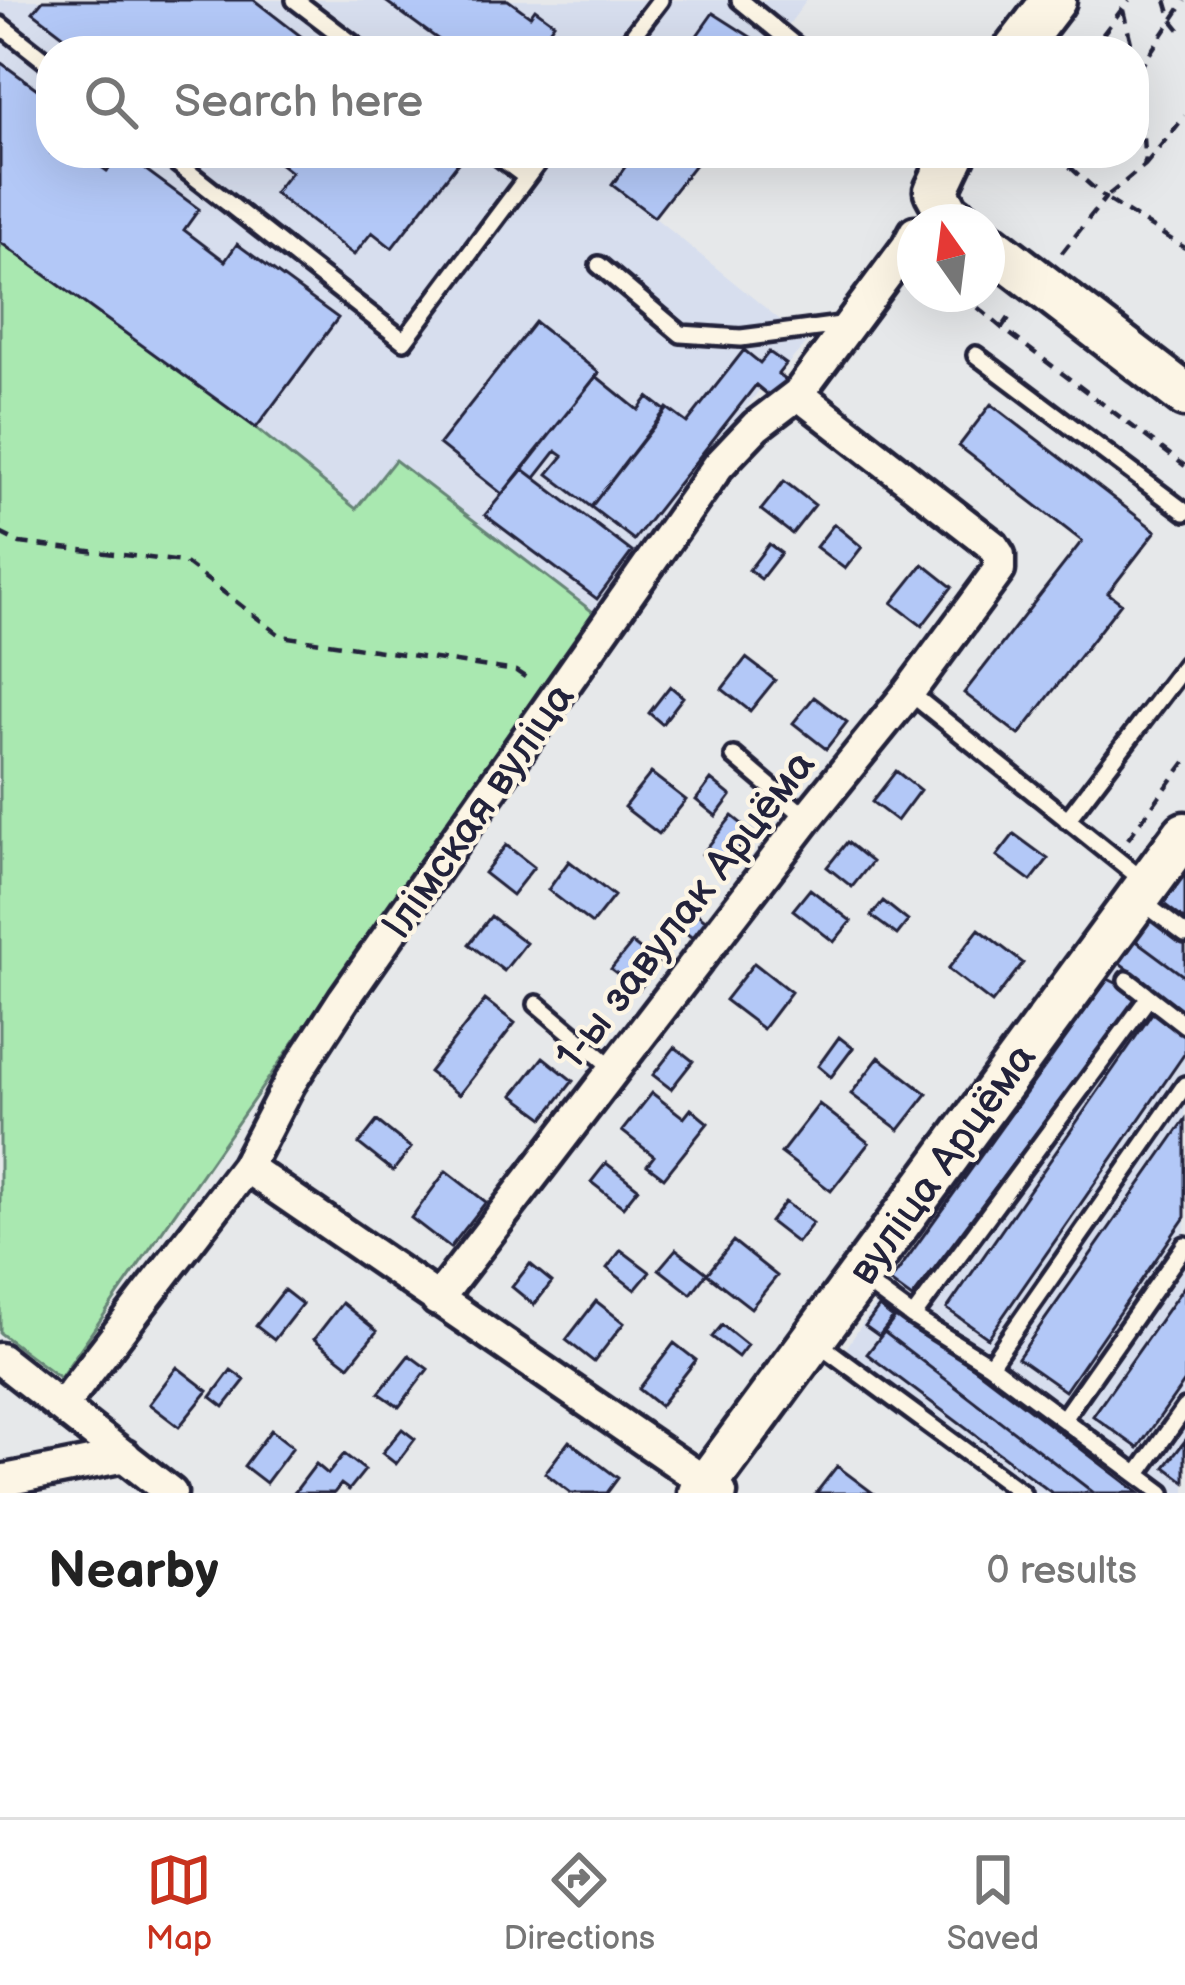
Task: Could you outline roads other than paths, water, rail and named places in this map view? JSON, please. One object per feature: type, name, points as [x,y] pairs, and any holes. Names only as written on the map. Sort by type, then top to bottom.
[{"type":"street","points":[[1027,36],[1054,0]]},
{"type":"street","points":[[937,197],[948,168]]},
{"type":"street","points":[[1005,257],[1185,395]]},
{"type":"street","name":"Ілімская вуліца","points":[[62,1406],[246,1167],[344,998],[718,466],[755,426],[798,394],[897,261]]},
{"type":"street","name":"1-ы завулак Арцёма","points":[[437,1300],[999,571],[999,555],[993,546],[798,394]]},
{"type":"street","name":"вуліца Арцёма","points":[[709,1490],[1133,880],[1185,834]]},
{"type":"street","points":[[246,1167],[709,1490]]},
{"type":"street","points":[[0,1359],[171,1493]]},
{"type":"street","points":[[0,1480],[124,1456]]},
{"type":"lane","points":[[295,0],[342,36]]},
{"type":"lane","points":[[632,36],[660,0]]},
{"type":"lane","points":[[740,0],[784,36]]},
{"type":"lane","points":[[0,25],[36,53]]},
{"type":"lane","points":[[183,168],[404,341],[534,168]]},
{"type":"lane","points":[[513,168],[526,178]]},
{"type":"lane","points":[[599,265],[681,334],[741,338],[850,324]]},
{"type":"lane","points":[[976,355],[1185,512]]},
{"type":"lane","points":[[1067,820],[1185,665]]},
{"type":"lane","points":[[909,692],[1067,820],[1185,934]]},
{"type":"lane","points":[[734,756],[807,818]]},
{"type":"lane","points":[[1127,980],[1185,1025]]},
{"type":"lane","points":[[913,1317],[1149,997]]},
{"type":"lane","points":[[537,1004],[613,1068]]},
{"type":"lane","points":[[990,1366],[1185,1085]]},
{"type":"lane","points":[[1063,1419],[1185,1245]]},
{"type":"lane","points":[[858,1276],[1162,1493]]},
{"type":"lane","points":[[812,1338],[1022,1493]]},
{"type":"lane","points":[[1138,1474],[1185,1408]]}]
